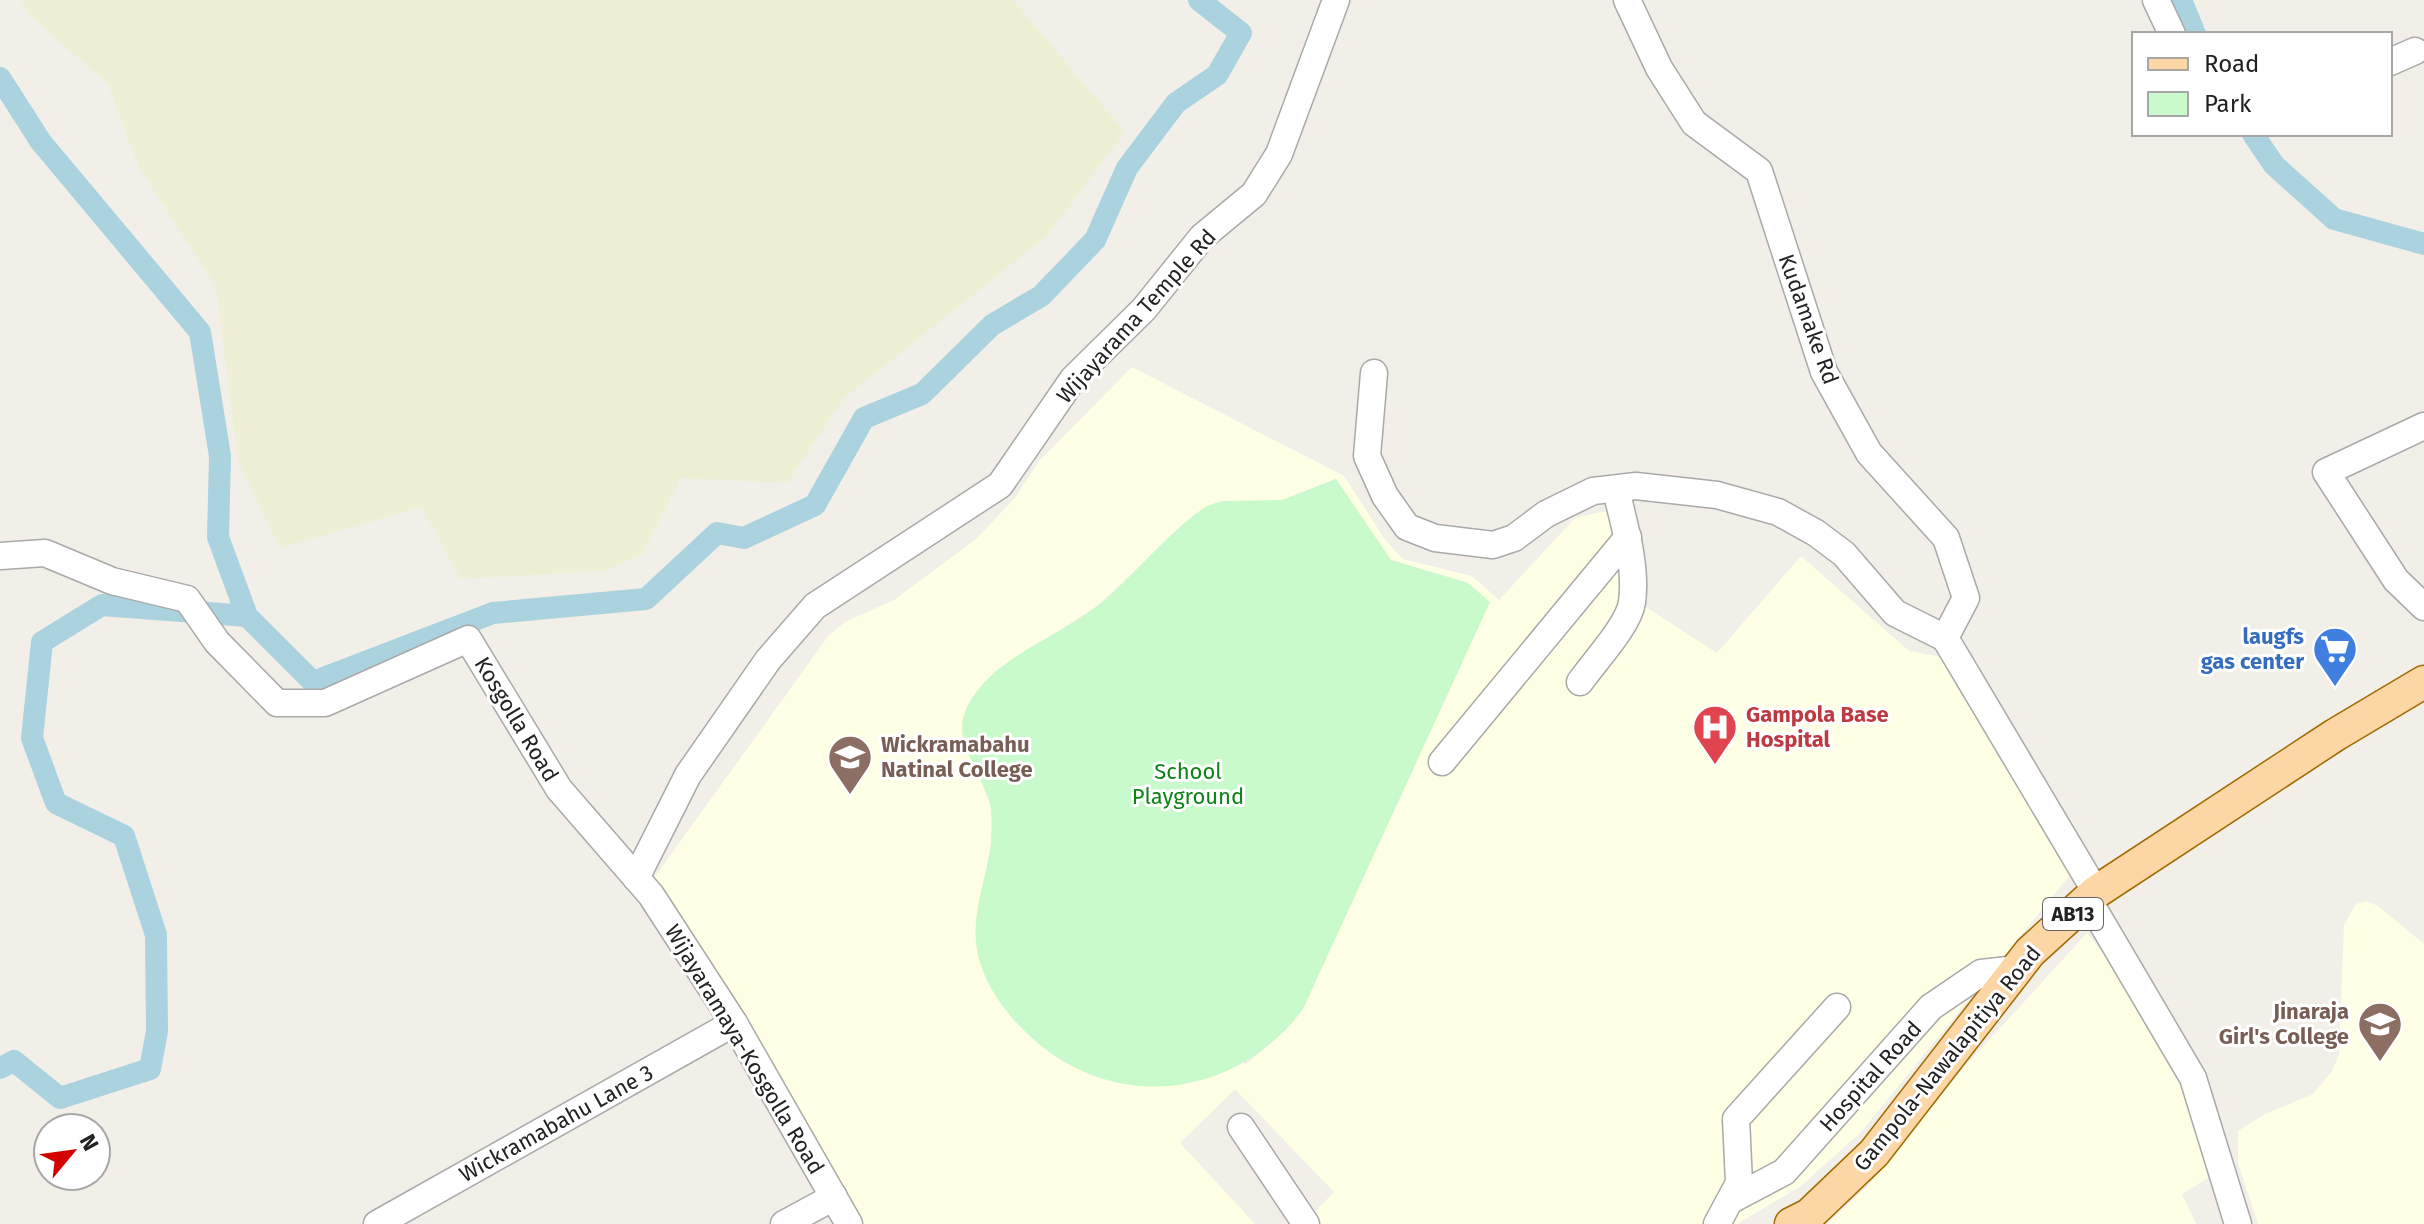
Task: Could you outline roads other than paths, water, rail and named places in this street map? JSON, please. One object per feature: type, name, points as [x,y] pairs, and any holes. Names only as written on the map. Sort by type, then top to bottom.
[{"type":"main road","name":"Gampola-Nawalapitiya Road","points":[[1791,1224],[1809,1215],[1874,1153],[2030,952],[2093,896],[2335,735],[2424,682]]},
{"type":"street","name":"Wijayarama Temple Rd","points":[[636,878],[688,775],[768,660],[815,606],[1000,485],[1073,379],[1144,309],[1202,237],[1254,194],[1279,154],[1336,0]]},
{"type":"street","name":"Kudamake Rd","points":[[1627,0],[1659,68],[1694,123],[1759,171],[1824,372],[1869,453],[1946,538],[1966,598],[1945,638]]},
{"type":"street","points":[[2156,0],[2171,32]]},
{"type":"street","points":[[2392,61],[2421,54]]},
{"type":"street","points":[[1374,373],[1367,456],[1385,496],[1407,527],[1435,538],[1493,545],[1514,538],[1546,514],[1593,491],[1636,486],[1717,495],[1778,512],[1844,554],[1895,613],[1945,638],[2193,1078],[2238,1224]]},
{"type":"street","points":[[2424,426],[2326,472],[2396,580],[2424,607]]},
{"type":"street","points":[[1580,682],[1624,621],[1632,603],[1628,537],[1616,490]]},
{"type":"street","points":[[1442,762],[1628,537]]},
{"type":"street","name":"Kosgolla Road","points":[[0,556],[45,553],[112,581],[187,599],[217,642],[277,703],[325,703],[468,639],[559,789],[636,878]]},
{"type":"street","name":"Wijayaramaya-Kosgolla Road","points":[[636,878],[651,895],[734,1023],[849,1224]]},
{"type":"street","name":"Hospital Road","points":[[1731,1200],[1784,1172],[1931,1007],[1981,973],[2017,969]]},
{"type":"street","points":[[1717,1224],[1739,1183],[1736,1119],[1837,1007]]},
{"type":"street","name":"Wickramabahu Lane 3","points":[[377,1224],[734,1023]]},
{"type":"street","points":[[1241,1127],[1306,1224]]},
{"type":"street","points":[[784,1224],[834,1197]]},
{"type":"waterway","points":[[0,1068],[14,1061],[60,1098],[150,1069],[157,1031],[156,935],[124,836],[56,803],[32,738],[42,642],[102,605],[247,616],[313,682],[493,613],[646,599],[717,533],[744,538],[815,505],[864,418],[922,394],[992,325],[1041,296],[1095,240],[1127,168],[1176,103],[1217,75],[1241,33],[1199,0]]},
{"type":"waterway","points":[[2181,0],[2194,32]]},
{"type":"waterway","points":[[0,78],[41,142],[200,332],[220,456],[218,537],[247,616]]},
{"type":"waterway","points":[[2254,136],[2274,165],[2334,219],[2424,244]]},
{"type":"place","name":"laugfs gas center","points":[[2335,688]]},
{"type":"place","name":"Gampola Base Hospital","points":[[1715,766]]},
{"type":"place","name":"Wickramabahu Natinal College","points":[[850,796]]},
{"type":"place","name":"Jinaraja Girl's College","points":[[2380,1063]]},
{"type":"park label","name":"School Playground","points":[[1188,784]]}]
